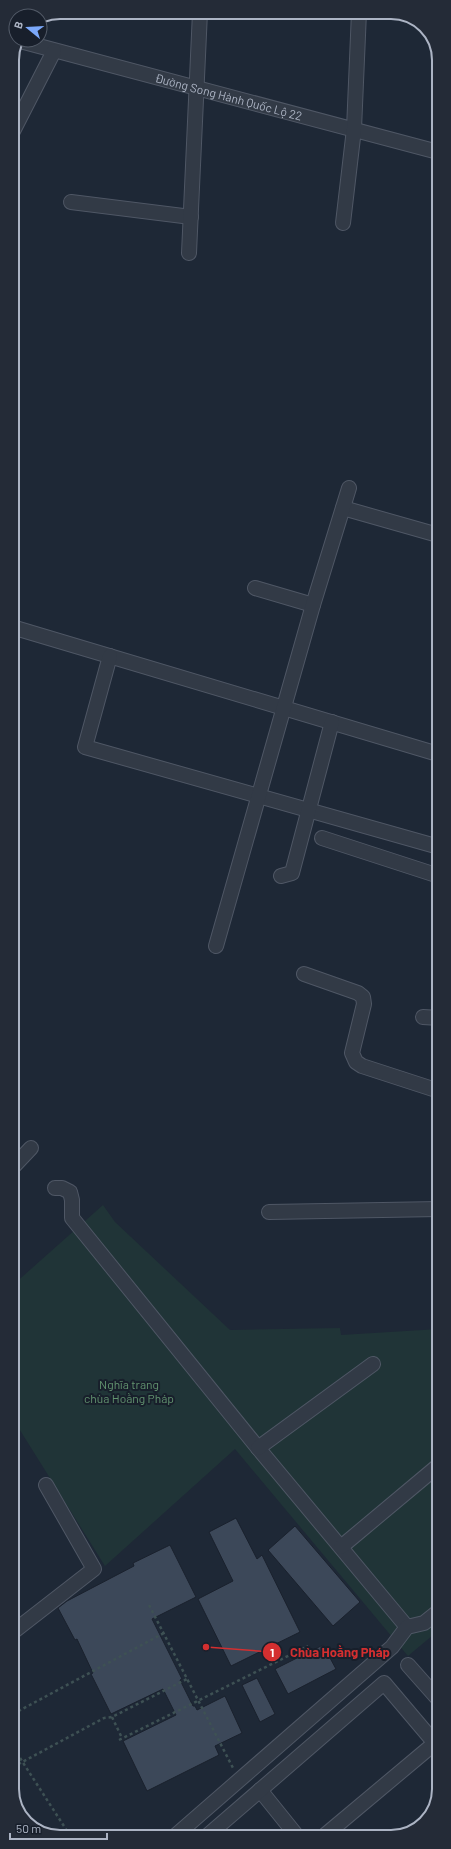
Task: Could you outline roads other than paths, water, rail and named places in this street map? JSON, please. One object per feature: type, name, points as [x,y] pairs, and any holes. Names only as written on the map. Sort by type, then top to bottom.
[{"type":"street","points":[[189,253],[200,19]]},
{"type":"street","points":[[343,223],[354,129],[359,19]]},
{"type":"street","name":"Đường Song Hành Quốc Lộ 22","points":[[44,48],[432,150]]},
{"type":"street","points":[[19,119],[54,51]]},
{"type":"street","points":[[71,202],[191,217]]},
{"type":"street","points":[[216,946],[285,708],[313,605],[349,488]]},
{"type":"street","points":[[343,508],[432,533]]},
{"type":"street","points":[[255,588],[313,605]]},
{"type":"street","points":[[19,629],[432,752]]},
{"type":"street","points":[[110,656],[85,747],[259,795],[432,845]]},
{"type":"street","points":[[281,876],[292,872],[332,722]]},
{"type":"street","points":[[322,838],[432,874]]},
{"type":"street","points":[[304,974],[358,993],[363,997],[364,1004],[352,1053],[356,1062],[362,1066],[432,1089]]},
{"type":"street","points":[[423,1017],[432,1018]]},
{"type":"street","points":[[19,1161],[31,1148]]},
{"type":"street","points":[[55,1188],[62,1188],[70,1192],[72,1200],[72,1218],[258,1448],[407,1627]]},
{"type":"street","points":[[269,1212],[432,1209]]},
{"type":"street","points":[[258,1448],[373,1364]]},
{"type":"street","points":[[341,1547],[432,1471]]},
{"type":"street","points":[[19,1627],[94,1569],[46,1485]]},
{"type":"street","points":[[182,1830],[392,1648],[407,1627],[424,1623],[432,1617]]},
{"type":"street","points":[[408,1665],[432,1692]]},
{"type":"street","points":[[214,1830],[384,1683],[432,1739]]},
{"type":"street","points":[[331,1830],[432,1749]]},
{"type":"street","points":[[260,1790],[292,1830]]},
{"type":"place","name":"Chùa Hoằng Pháp","points":[[206,1647]]},
{"type":"park label","name":"Nghĩa trang chùa Hoằng Pháp","points":[[129,1391]]}]
